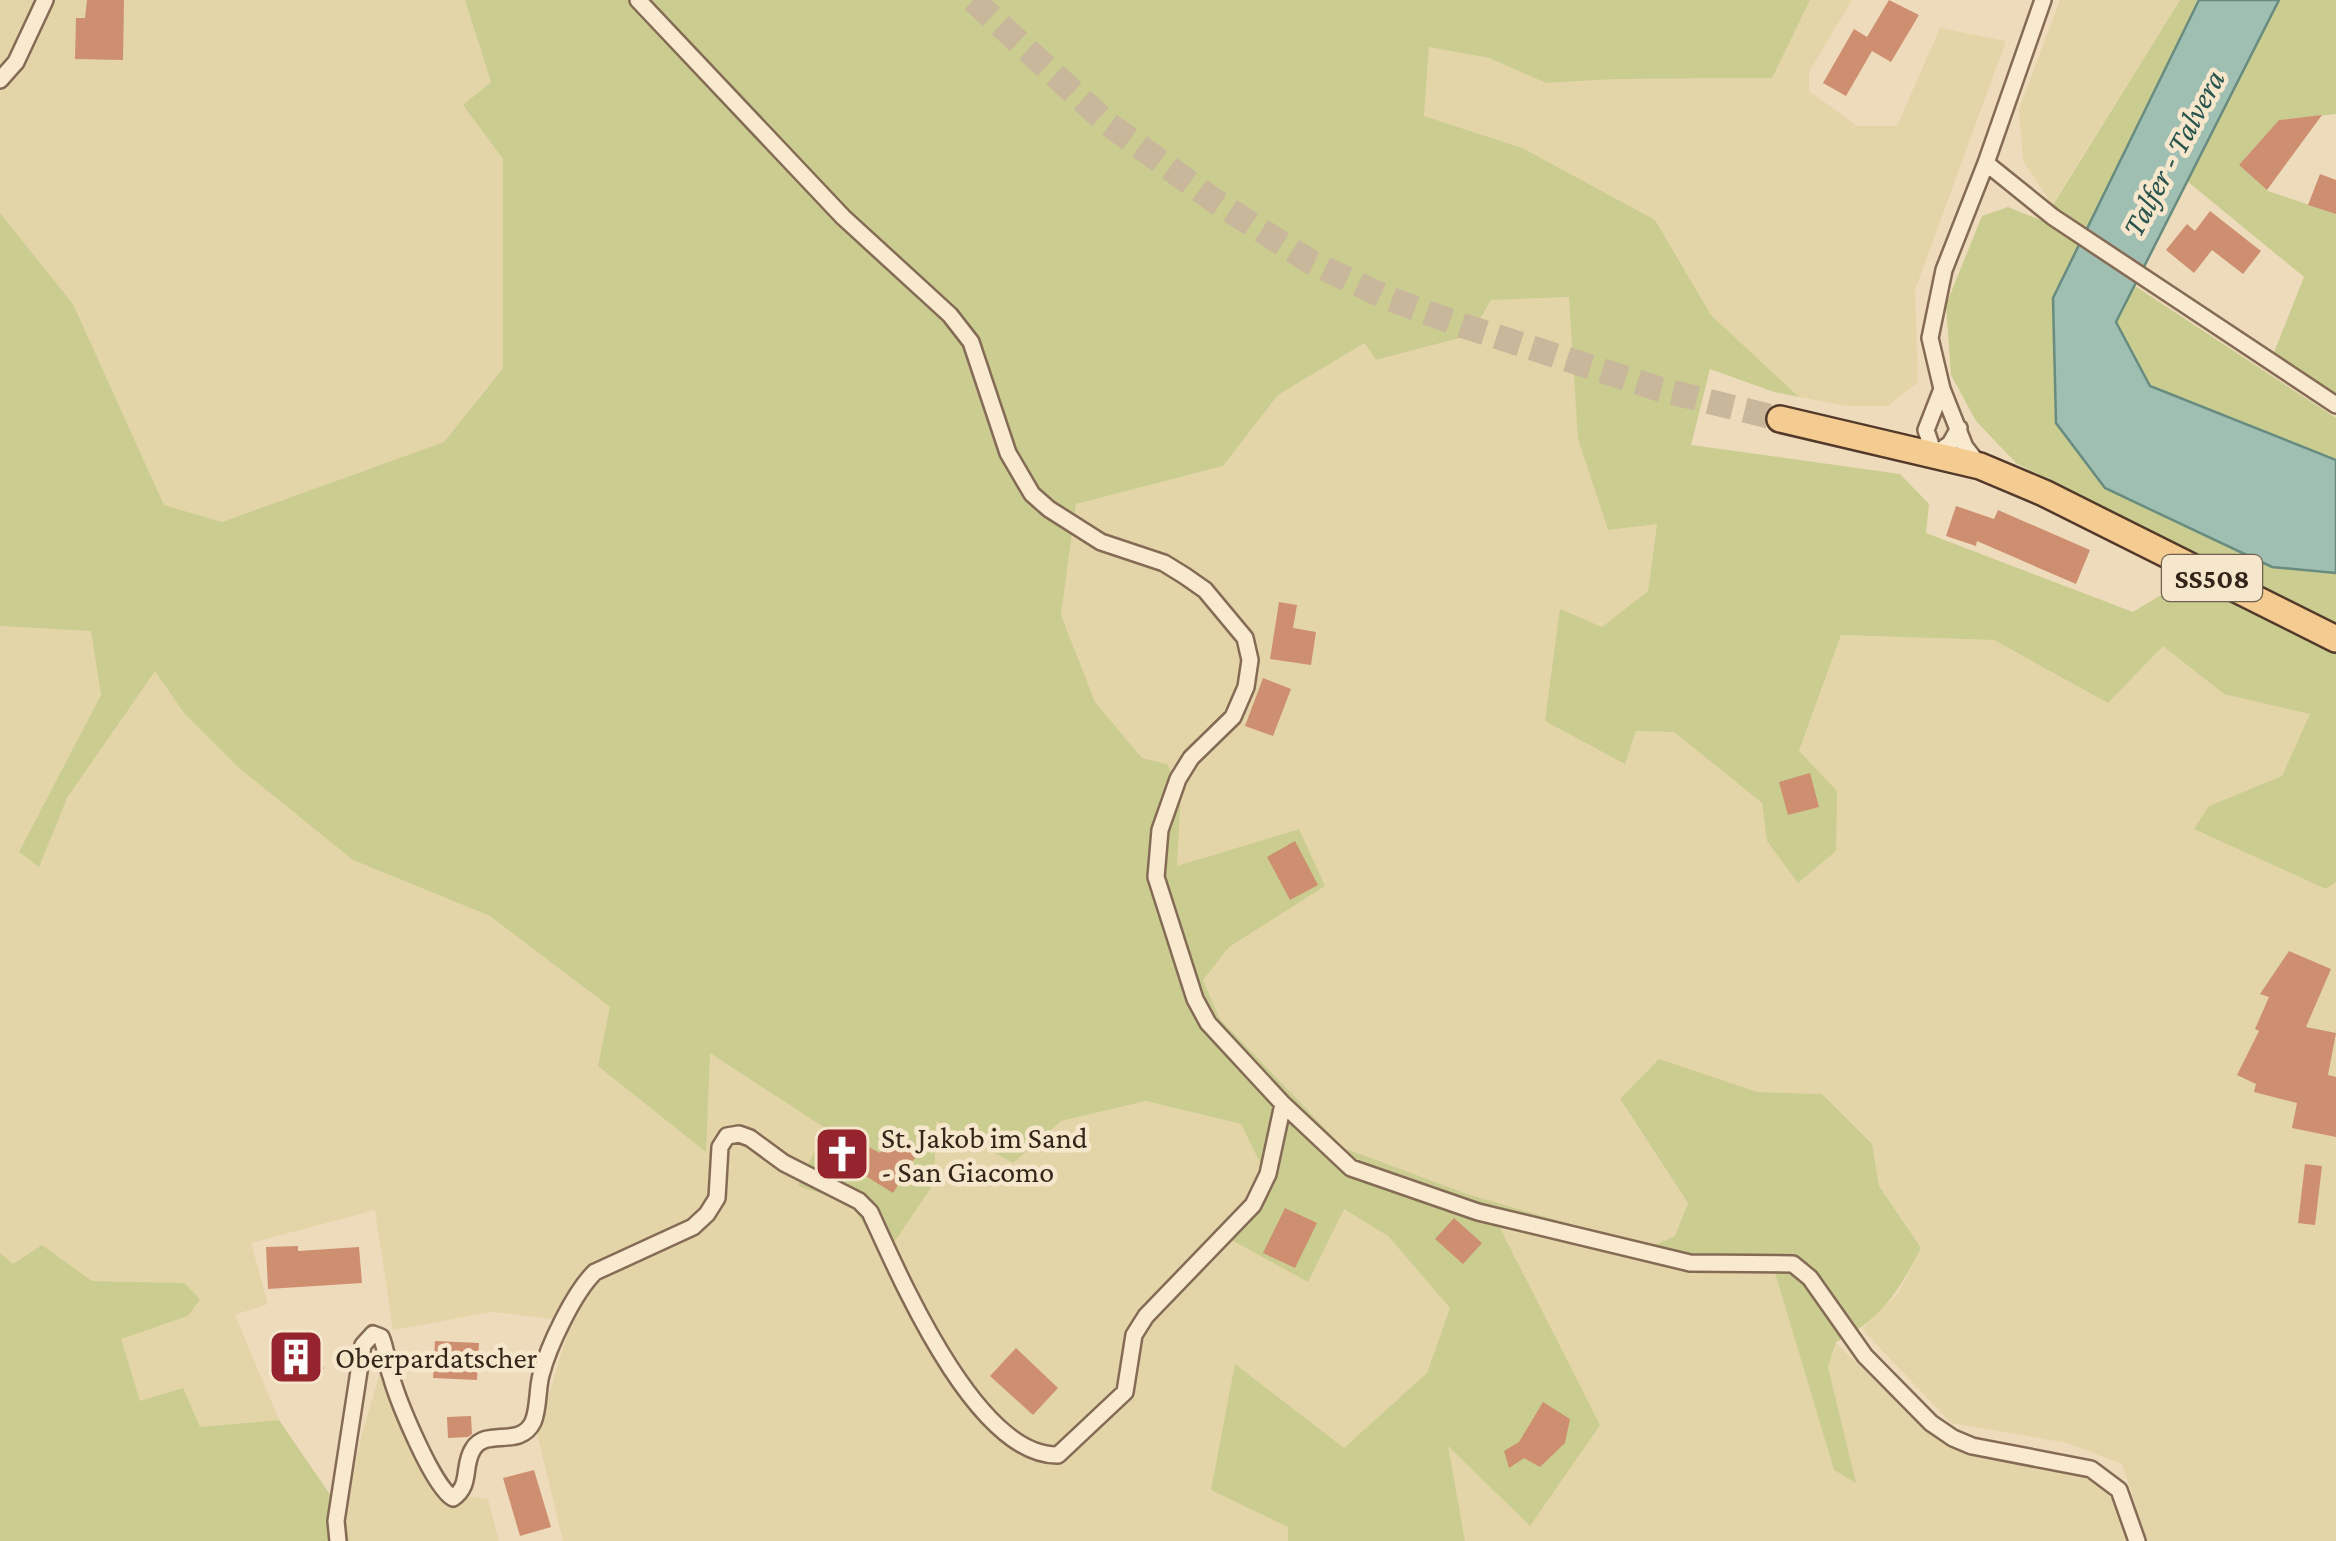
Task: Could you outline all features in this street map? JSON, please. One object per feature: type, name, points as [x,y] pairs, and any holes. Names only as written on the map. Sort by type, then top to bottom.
[{"type":"main road","name":"SS508","points":[[1780,419],[1891,444],[1930,442],[2044,493],[2336,639]]},
{"type":"street","points":[[0,80],[16,62],[45,0]]},
{"type":"street","points":[[638,0],[843,217],[950,315],[971,342],[1008,454],[1032,494],[1101,542],[1164,563],[1205,590],[1245,638],[1250,660],[1246,687],[1233,717],[1191,758],[1178,780],[1160,830],[1156,877],[1195,998],[1208,1023],[1283,1104],[1351,1168],[1478,1212],[1690,1263],[1793,1264],[1810,1278],[1865,1356],[1931,1423],[1972,1446],[2091,1468],[2119,1490],[2137,1541]]},
{"type":"street","points":[[1980,466],[1965,447],[1942,389],[1930,338],[1944,270],[2043,0]]},
{"type":"street","points":[[1986,163],[2053,216],[2336,405]]},
{"type":"street","points":[[1942,389],[1930,442],[1950,444],[1958,428]]},
{"type":"street","points":[[338,1541],[336,1521],[362,1344],[367,1337],[381,1337],[390,1374],[436,1483],[453,1498],[466,1484],[470,1456],[477,1444],[516,1437],[532,1423],[541,1374],[582,1284],[595,1272],[693,1226],[708,1214],[717,1198],[720,1148],[727,1136],[739,1134],[870,1212],[916,1311],[952,1372],[1012,1440],[1040,1453],[1058,1455],[1125,1392],[1134,1336],[1146,1316],[1254,1205],[1268,1174],[1283,1104]]},
{"type":"shaded area","points":[[0,0],[465,0],[491,82],[463,105],[503,159],[503,367],[444,442],[222,522],[164,505],[73,304],[0,213]]},
{"type":"shaded area","points":[[1810,0],[1852,0],[1809,72],[1809,91],[1857,126],[1897,126],[1940,28],[2006,41],[1915,290],[1918,382],[1888,406],[1847,406],[1799,397],[1711,315],[1655,220],[1424,116],[1429,47],[1489,58],[1546,83],[1771,78]]},
{"type":"shaded area","points":[[2060,0],[2180,0],[2052,205],[2023,161],[2019,109]]},
{"type":"shaded area","points":[[1570,297],[1578,439],[1608,530],[1657,523],[1648,591],[1602,627],[1560,610],[1625,764],[1636,731],[1674,732],[1762,803],[1767,841],[1837,791],[1799,752],[1841,635],[1994,640],[2107,702],[2163,645],[2224,694],[2311,713],[2282,776],[2209,806],[2326,889],[2336,882],[2336,1541],[2147,1541],[2122,1464],[2067,1443],[1951,1423],[1862,1329],[1898,1293],[1921,1248],[1879,1186],[1872,1144],[1822,1094],[1757,1092],[1658,1060],[1620,1100],[1688,1203],[1675,1237],[1650,1247],[1470,1195],[1344,1148],[1220,1019],[1203,980],[1228,947],[1325,886],[1298,829],[1177,867],[1142,758],[1095,702],[1061,615],[1076,504],[1223,466],[1278,395],[1366,343],[1377,360],[1471,335],[1491,300]]},
{"type":"shaded area","points":[[0,626],[92,631],[101,695],[20,851],[38,866],[67,798],[155,670],[184,713],[353,860],[490,916],[610,1007],[705,1151],[709,1052],[825,1128],[935,1120],[1013,1163],[1061,1121],[1146,1101],[1241,1124],[1264,1171],[1343,1208],[1388,1236],[1450,1308],[1428,1373],[1343,1449],[1235,1365],[1288,1527],[1288,1541],[563,1541],[537,1434],[571,1321],[492,1312],[393,1330],[375,1210],[251,1243],[268,1304],[235,1315],[279,1420],[200,1427],[140,1401],[120,1338],[188,1316],[200,1298],[183,1283],[92,1281],[42,1245],[12,1265],[0,1253]]},
{"type":"shaded area","points":[[1499,1228],[1690,1272],[1775,1272],[1834,1470],[1855,1482],[1828,1367],[1835,1342],[1927,1430],[1963,1451],[2074,1469],[2102,1486],[2117,1506],[2130,1541],[1465,1541],[1447,1444],[1530,1526]]},
{"type":"shaded area","points":[[380,1372],[435,1492],[488,1499],[499,1541],[349,1541],[346,1518],[359,1445]]},
{"type":"green space","points":[[465,0],[1810,0],[1772,78],[1546,83],[1489,58],[1429,47],[1424,116],[1522,148],[1655,220],[1711,315],[1799,397],[1710,369],[1691,445],[1900,474],[1929,504],[1926,533],[2133,612],[2174,587],[2184,571],[2336,650],[2336,882],[2326,889],[2194,829],[2209,806],[2282,776],[2310,714],[2224,694],[2163,646],[2108,703],[1994,640],[1841,635],[1799,751],[1837,791],[1836,851],[1798,883],[1767,841],[1762,803],[1674,732],[1636,731],[1625,764],[1545,721],[1560,609],[1602,627],[1648,591],[1657,524],[1608,530],[1578,439],[1569,297],[1491,300],[1471,335],[1376,360],[1365,343],[1278,395],[1223,466],[1076,504],[1061,615],[1095,702],[1142,758],[1167,764],[1181,790],[1177,866],[1299,829],[1325,886],[1229,947],[1203,980],[1220,1019],[1344,1148],[1470,1195],[1650,1247],[1675,1236],[1688,1203],[1620,1099],[1659,1059],[1757,1092],[1822,1094],[1872,1144],[1879,1186],[1921,1248],[1887,1303],[1865,1324],[1836,1342],[1828,1367],[1856,1483],[1834,1470],[1775,1273],[1690,1272],[1500,1228],[1600,1425],[1530,1526],[1448,1446],[1465,1541],[1288,1541],[1288,1527],[1211,1490],[1235,1364],[1344,1448],[1427,1373],[1450,1308],[1388,1236],[1344,1209],[1308,1282],[1230,1239],[1264,1171],[1241,1124],[1146,1101],[1061,1121],[1013,1163],[936,1121],[934,1183],[885,1256],[850,1203],[798,1186],[825,1128],[710,1053],[706,1152],[598,1066],[610,1007],[490,916],[353,860],[239,768],[184,713],[155,671],[67,798],[39,867],[19,852],[101,695],[91,631],[0,626],[0,213],[73,304],[164,505],[222,522],[444,442],[503,368],[503,159],[463,105],[491,82]]},
{"type":"green space","points":[[2180,0],[2199,0],[2053,298],[2272,567],[2336,573],[2336,639],[2190,553],[2016,463],[1976,421],[1951,375],[1946,305],[1982,216],[2008,207],[2043,221]]},
{"type":"green space","points":[[2278,0],[2336,0],[2336,114],[2279,120],[2239,165],[2268,191],[2336,214],[2336,395],[2273,355],[2304,277],[2187,181]]},
{"type":"green space","points":[[2135,286],[2336,418],[2336,460],[2150,386],[2116,322]]},
{"type":"green space","points":[[42,1245],[92,1281],[184,1283],[200,1299],[188,1316],[121,1339],[140,1401],[183,1388],[200,1427],[279,1420],[346,1518],[349,1541],[0,1541],[0,1253],[13,1264]]},
{"type":"water","name":"Talfer - Talvera","points":[[2199,0],[2279,0],[2116,322],[2150,386],[2336,460],[2336,573],[2272,567],[2105,488],[2056,423],[2053,298]]},
{"type":"building","points":[[87,0],[124,0],[123,60],[75,59],[76,18],[85,18]]},
{"type":"building","points":[[1889,0],[1919,15],[1891,62],[1872,51],[1846,96],[1823,83],[1854,29],[1867,37]]},
{"type":"building","points":[[2322,115],[2267,190],[2239,165],[2279,120]]},
{"type":"building","points":[[2320,174],[2336,180],[2336,214],[2308,205]]},
{"type":"building","points":[[2210,211],[2261,251],[2243,274],[2212,250],[2194,273],[2166,250],[2187,224],[2195,231]]},
{"type":"building","points":[[1956,506],[1994,519],[1998,510],[2090,550],[2076,584],[1977,541],[1976,546],[1946,536]]},
{"type":"building","points":[[1279,602],[1297,605],[1293,628],[1316,632],[1311,665],[1270,659]]},
{"type":"building","points":[[1263,678],[1291,689],[1273,736],[1245,726]]},
{"type":"building","points":[[1810,773],[1819,807],[1788,815],[1779,782]]},
{"type":"building","points":[[1295,841],[1318,885],[1290,900],[1267,857]]},
{"type":"building","points":[[2289,951],[2331,969],[2306,1027],[2336,1033],[2328,1075],[2336,1077],[2336,1137],[2292,1128],[2297,1103],[2254,1092],[2256,1084],[2237,1075],[2259,1031],[2255,1029],[2269,997],[2260,994]]},
{"type":"building","points":[[842,1133],[880,1153],[891,1135],[919,1151],[893,1193],[848,1165],[843,1174],[826,1165]]},
{"type":"building","points":[[2305,1164],[2322,1166],[2315,1225],[2298,1223]]},
{"type":"building","points":[[1285,1208],[1317,1223],[1295,1268],[1263,1253]]},
{"type":"building","points":[[1454,1218],[1482,1243],[1463,1264],[1435,1239]]},
{"type":"building","points":[[298,1246],[298,1251],[359,1247],[362,1283],[268,1289],[266,1247]]},
{"type":"building","name":"Oberpardatscher","points":[[315,1333],[324,1369],[277,1380],[269,1345]]},
{"type":"building","points":[[435,1341],[479,1343],[477,1380],[433,1378]]},
{"type":"building","points":[[1016,1348],[1058,1388],[1033,1415],[990,1376]]},
{"type":"building","points":[[1543,1402],[1570,1419],[1565,1443],[1540,1467],[1524,1458],[1509,1468],[1504,1451],[1519,1442]]},
{"type":"building","points":[[471,1416],[472,1434],[448,1438],[447,1417]]},
{"type":"building","points":[[534,1470],[551,1527],[520,1536],[503,1478]]},
{"type":"tunnel","points":[[973,0],[1107,123],[1215,201],[1311,262],[1385,297],[1458,324],[1659,389],[1780,419]]},
{"type":"place","name":"St. Jakob im Sand - San Giacomo","points":[[842,1154]]},
{"type":"place","name":"Oberpardatscher","points":[[296,1357]]}]
